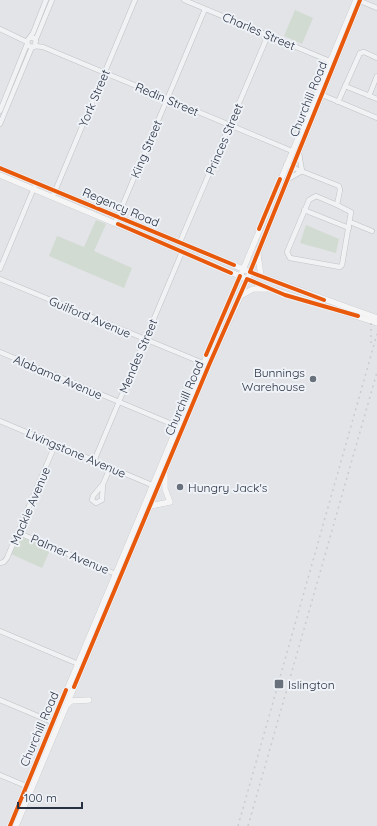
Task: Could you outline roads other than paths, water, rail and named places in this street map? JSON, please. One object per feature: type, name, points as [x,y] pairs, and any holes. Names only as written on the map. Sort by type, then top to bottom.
[{"type":"main road","name":"Churchill Road","points":[[16,826],[66,705],[152,485],[242,295],[319,94],[359,0]]},
{"type":"main road","name":"Churchill Road","points":[[10,826],[76,663],[150,506],[165,469],[203,363],[292,151],[319,94]]},
{"type":"main road","name":"Regency Road","points":[[0,168],[35,186]]},
{"type":"main road","name":"Regency Road","points":[[0,175],[117,216],[250,272],[359,314],[377,323]]},
{"type":"main road","name":"Regency Road","points":[[54,193],[115,223],[247,280],[271,289],[377,318]]},
{"type":"main road","points":[[258,255],[261,276]]},
{"type":"main road","points":[[242,295],[253,290],[271,289]]},
{"type":"main road","points":[[150,506],[170,502],[165,489],[165,469]]},
{"type":"main road","points":[[66,705],[71,701],[89,700]]},
{"type":"street","points":[[0,111],[46,0]]},
{"type":"street","points":[[0,124],[35,44],[52,0]]},
{"type":"street","name":"York Street","points":[[54,193],[135,0]]},
{"type":"street","name":"Charles Street","points":[[184,0],[332,62]]},
{"type":"street","points":[[359,0],[377,8]]},
{"type":"street","name":"King Street","points":[[115,223],[205,9]]},
{"type":"street","points":[[0,29],[35,44]]},
{"type":"street","name":"Princes Street","points":[[180,242],[268,35]]},
{"type":"street","name":"Redin Street","points":[[28,41],[292,151]]},
{"type":"street","points":[[338,102],[360,53],[364,52],[377,58]]},
{"type":"street","points":[[369,96],[377,76]]},
{"type":"street","points":[[345,86],[377,99]]},
{"type":"street","points":[[319,94],[377,118]]},
{"type":"street","points":[[298,151],[302,171]]},
{"type":"street","points":[[286,165],[339,186],[340,190],[336,205]]},
{"type":"street","points":[[287,180],[302,171]]},
{"type":"street","points":[[0,268],[35,186]]},
{"type":"street","points":[[312,196],[351,212],[342,265],[340,267],[290,258],[287,252],[304,210],[312,196]]},
{"type":"street","points":[[304,210],[349,228]]},
{"type":"street","points":[[350,222],[372,231]]},
{"type":"street","name":"Mendes Street","points":[[94,461],[182,252]]},
{"type":"street","name":"Guilford Avenue","points":[[0,279],[203,363]]},
{"type":"street","name":"Alabama Avenue","points":[[0,352],[179,427]]},
{"type":"street","name":"Livingstone Avenue","points":[[0,421],[152,485]]},
{"type":"street","name":"Mackie Avenue","points":[[0,563],[6,561],[55,445]]},
{"type":"street","points":[[103,484],[110,468]]},
{"type":"street","name":"Palmer Avenue","points":[[18,533],[118,574]]},
{"type":"street","points":[[0,631],[76,663]]},
{"type":"street","points":[[0,700],[52,722]]},
{"type":"street","points":[[0,775],[26,786]]},
{"type":"railway","points":[[371,321],[371,343]]},
{"type":"railway","points":[[238,826],[377,334]]},
{"type":"railway","points":[[248,826],[377,372]]},
{"type":"place","name":"Bunnings Warehouse","points":[[313,379]]},
{"type":"place","name":"Hungry Jack's","points":[[180,487]]},
{"type":"place","name":"Islington","points":[[279,684]]}]
